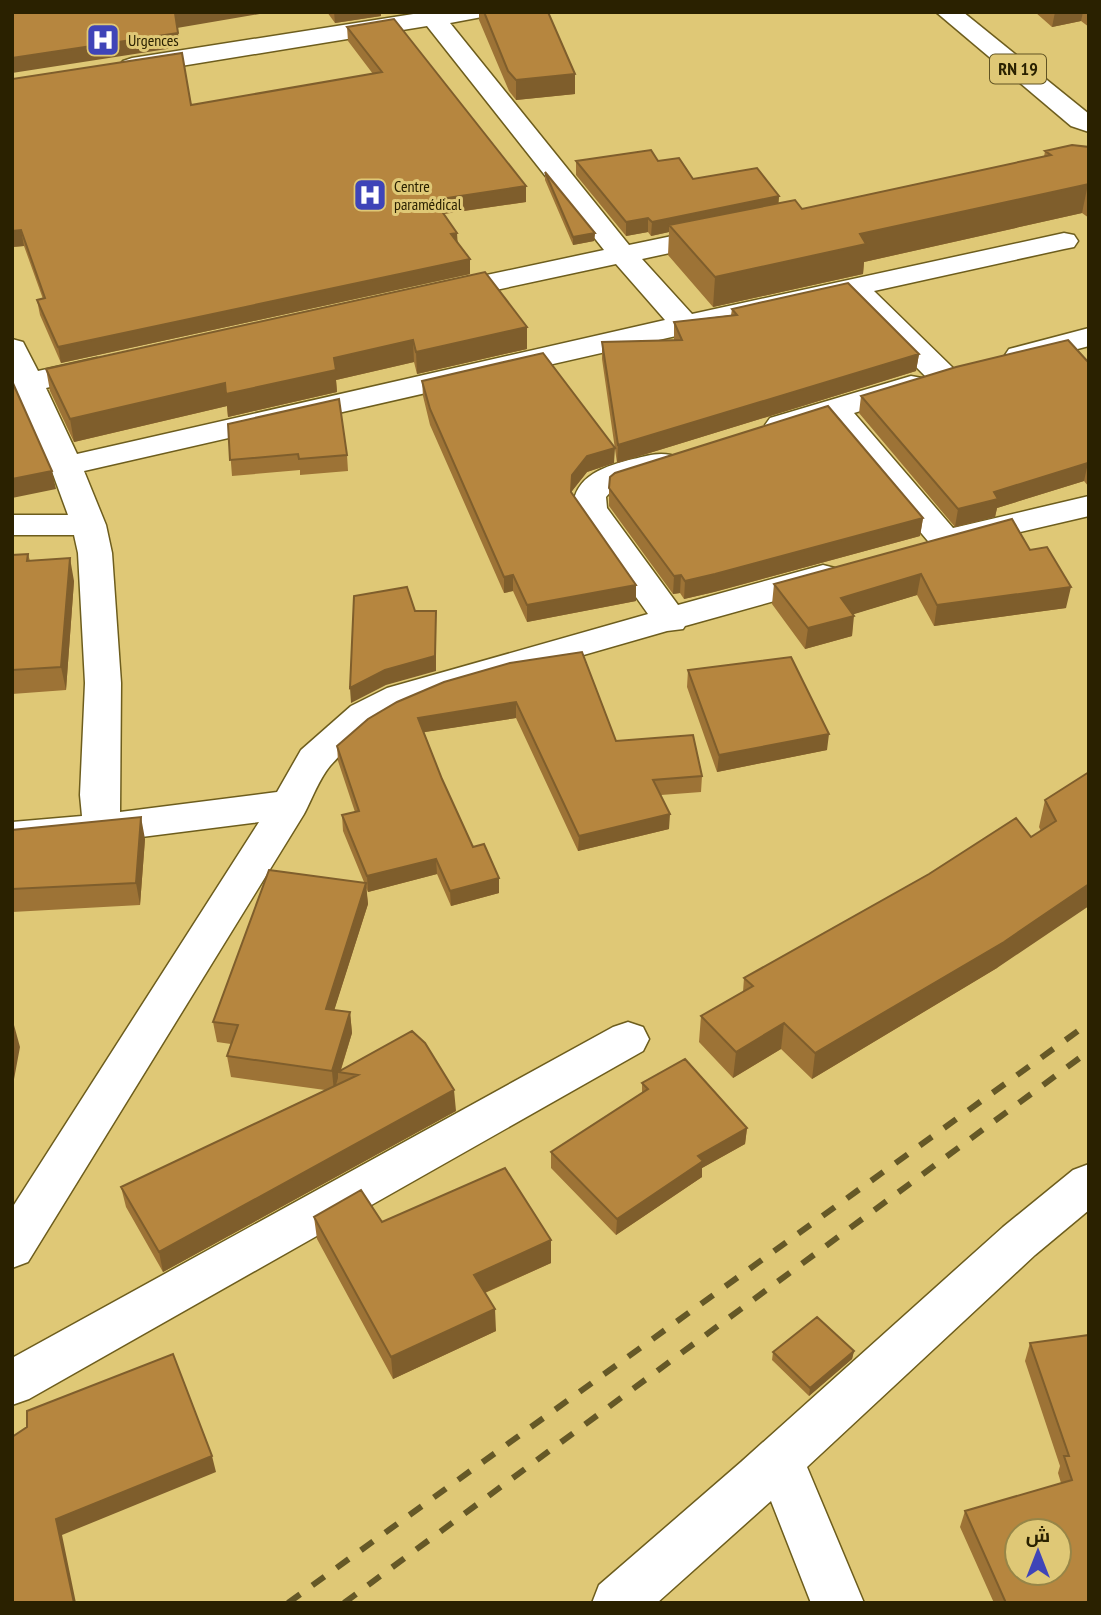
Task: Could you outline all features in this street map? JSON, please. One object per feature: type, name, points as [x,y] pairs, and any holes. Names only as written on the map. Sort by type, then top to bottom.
[{"type":"street","points":[[107,69],[473,12]]},
{"type":"street","name":"RN 19","points":[[948,12],[1080,120],[1089,124]]},
{"type":"street","points":[[433,19],[621,253],[685,324]]},
{"type":"street","points":[[420,297],[741,230]]},
{"type":"street","points":[[66,466],[685,324],[1064,241]]},
{"type":"street","points":[[853,287],[968,368]]},
{"type":"street","points":[[757,432],[968,368],[1089,337]]},
{"type":"street","points":[[12,348],[66,466],[89,525],[95,553],[103,683],[99,795],[102,828]]},
{"type":"street","points":[[27,383],[122,362]]},
{"type":"street","points":[[834,408],[945,540]]},
{"type":"street","points":[[671,621],[590,508],[588,498],[590,490],[601,481],[693,452]]},
{"type":"street","points":[[905,552],[1089,506]]},
{"type":"street","points":[[12,524],[89,525]]},
{"type":"street","points":[[12,1248],[290,804],[314,759],[364,715],[400,696],[853,567]]},
{"type":"street","points":[[13,835],[102,828],[290,804]]},
{"type":"street","points":[[12,1383],[628,1039]]},
{"type":"street","points":[[618,1603],[1009,1250],[1087,1189]]},
{"type":"street","points":[[779,1460],[838,1603]]},
{"type":"building","points":[[12,12],[182,12],[175,13],[178,33],[12,58]]},
{"type":"building","points":[[484,12],[548,12],[575,74],[516,80],[508,71]]},
{"type":"building","points":[[394,19],[526,186],[434,200],[457,233],[451,234],[470,259],[58,347],[37,300],[45,298],[21,230],[12,231],[12,79],[182,53],[191,105],[382,72],[347,27]]},
{"type":"building","points":[[1072,145],[1089,147],[1089,184],[860,234],[866,244],[715,277],[669,225],[795,200],[802,209],[1051,155],[1045,151]]},
{"type":"building","points":[[651,150],[658,161],[679,158],[693,179],[757,168],[779,196],[652,222],[648,218],[626,222],[576,161]]},
{"type":"building","points":[[545,172],[595,233],[573,237]]},
{"type":"building","points":[[485,272],[527,327],[416,352],[413,340],[334,358],[336,370],[226,394],[225,383],[70,419],[46,369]]},
{"type":"building","points":[[848,283],[919,354],[618,445],[602,342],[682,340],[674,322],[737,315],[732,309]]},
{"type":"building","points":[[1068,340],[1089,363],[1089,464],[994,492],[998,499],[958,509],[861,396],[956,367]]},
{"type":"building","points":[[543,353],[615,448],[587,456],[572,475],[571,492],[636,585],[527,605],[513,575],[504,577],[430,409],[422,381]]},
{"type":"building","points":[[12,381],[52,471],[12,479]]},
{"type":"building","points":[[339,399],[347,455],[299,459],[298,454],[230,460],[228,424]]},
{"type":"building","points":[[828,406],[923,518],[685,581],[681,575],[674,576],[609,488],[610,477],[615,473]]},
{"type":"building","points":[[1012,519],[1030,550],[1047,547],[1071,587],[937,605],[921,574],[841,598],[854,616],[808,628],[774,584]]},
{"type":"building","points":[[28,554],[27,561],[70,558],[61,667],[12,670],[12,555]]},
{"type":"building","points":[[407,587],[415,611],[436,611],[435,656],[385,670],[350,688],[354,596]]},
{"type":"building","points":[[582,652],[616,741],[693,735],[702,776],[653,780],[670,814],[579,836],[516,702],[418,718],[473,847],[484,844],[499,878],[450,891],[436,859],[367,876],[342,815],[359,811],[337,746],[368,719],[397,702],[444,682],[510,663]]},
{"type":"building","points":[[791,657],[829,734],[719,755],[688,670]]},
{"type":"building","points":[[1089,772],[1089,884],[1004,942],[815,1053],[784,1023],[736,1052],[701,1016],[753,986],[744,978],[929,874],[1016,818],[1031,837],[1056,821],[1045,800]]},
{"type":"building","points":[[141,817],[136,883],[12,889],[12,830]]},
{"type":"building","points":[[269,870],[366,883],[326,1009],[350,1012],[332,1071],[227,1056],[238,1025],[213,1022]]},
{"type":"building","points":[[412,1031],[425,1043],[454,1090],[159,1252],[121,1187],[358,1075],[338,1072]]},
{"type":"building","points":[[685,1059],[747,1128],[698,1156],[703,1161],[617,1219],[551,1152],[648,1089],[642,1083]]},
{"type":"building","points":[[505,1168],[551,1240],[474,1275],[495,1309],[391,1357],[314,1217],[361,1190],[382,1222]]},
{"type":"building","points":[[817,1317],[854,1351],[810,1388],[773,1352]]},
{"type":"building","points":[[1089,1335],[1089,1603],[1006,1603],[965,1511],[1072,1480],[1064,1456],[1069,1456],[1030,1343]]},
{"type":"building","points":[[173,1354],[212,1456],[56,1519],[74,1603],[12,1603],[12,1437],[27,1427],[27,1411]]},
{"type":"railway","points":[[288,1603],[1089,1023]]},
{"type":"railway","points":[[344,1603],[1089,1051]]},
{"type":"place","name":"Urgences","points":[[103,40]]},
{"type":"place","name":"Centre paramédical","points":[[370,195]]}]
